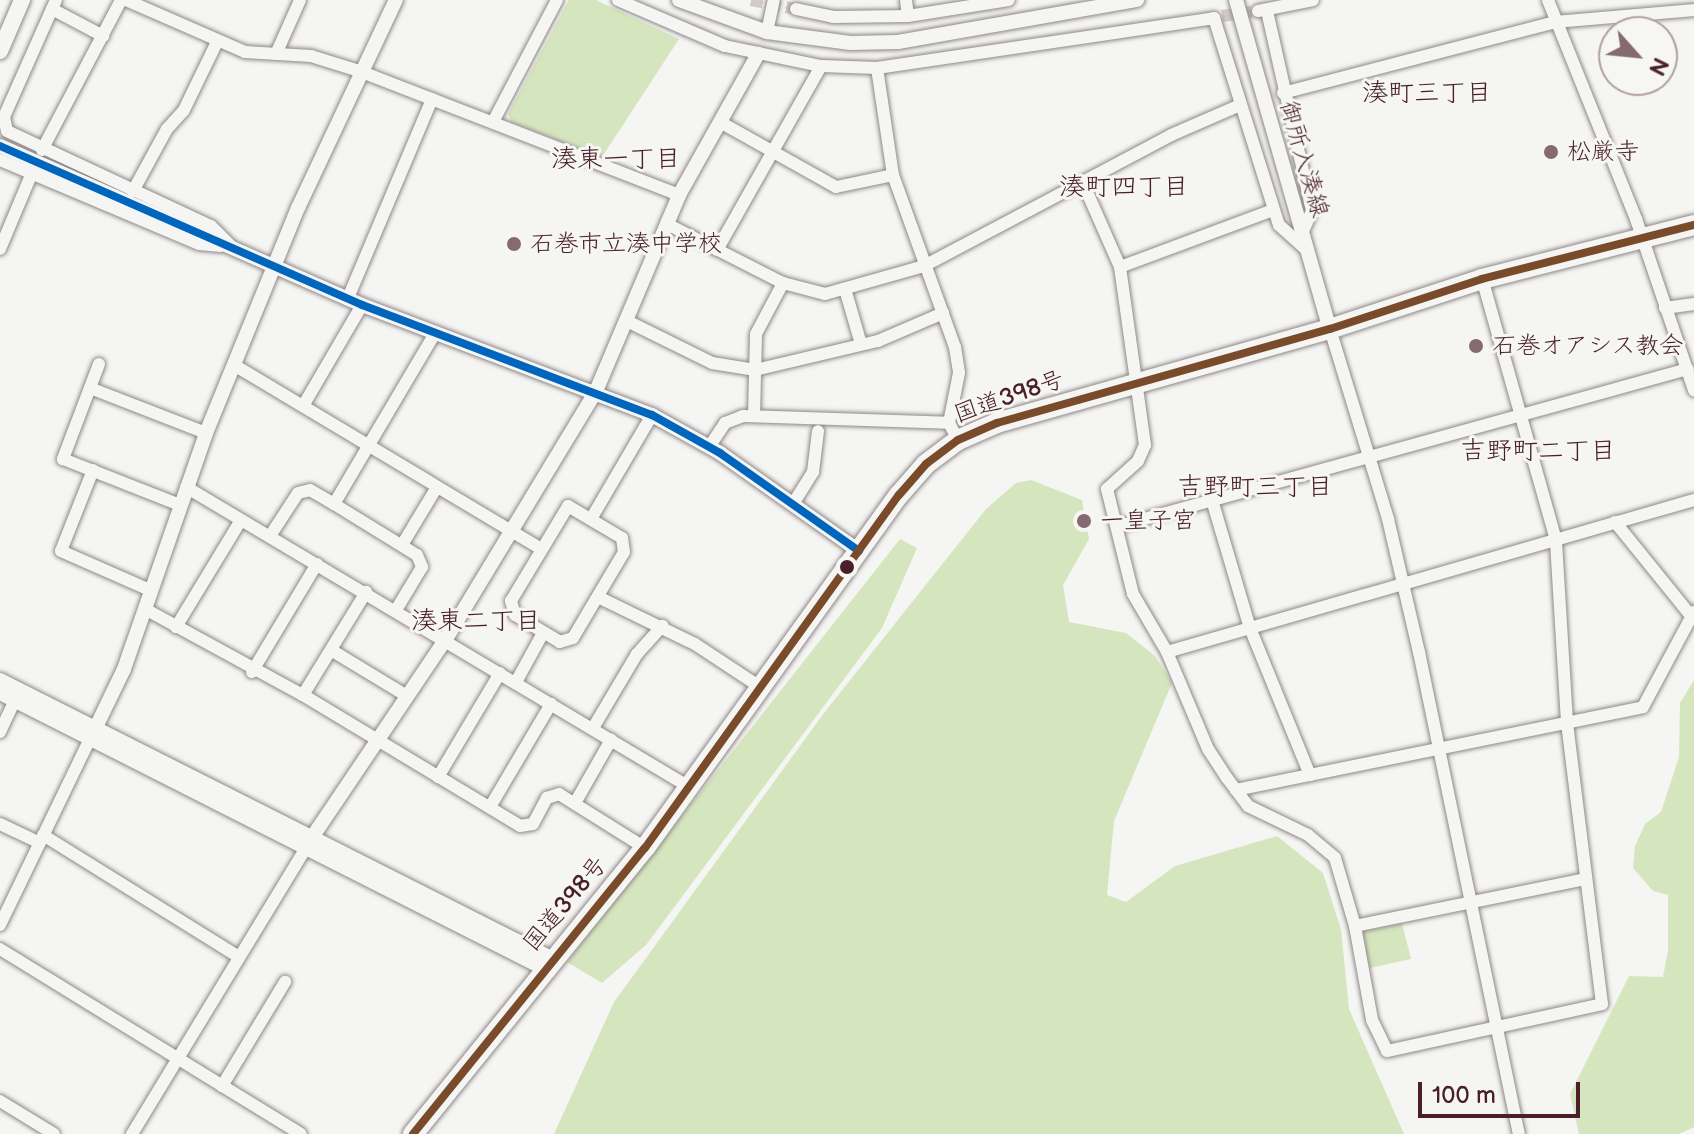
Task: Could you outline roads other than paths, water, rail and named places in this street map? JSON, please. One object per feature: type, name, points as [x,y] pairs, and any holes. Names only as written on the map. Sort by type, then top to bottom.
[{"type":"highway","name":"国道398号","points":[[413,1134],[645,848],[763,689],[859,551],[954,432],[1330,329],[1482,279],[1694,225]]},
{"type":"main road","points":[[0,51],[22,0]]},
{"type":"street","points":[[42,150],[124,0],[217,42],[276,54],[311,56],[362,72],[679,195]]},
{"type":"street","points":[[276,54],[298,3],[283,0]]},
{"type":"street","points":[[0,925],[93,733],[145,609],[206,433],[275,265],[396,0]]},
{"type":"street","points":[[493,122],[557,0]]},
{"type":"street","points":[[618,0],[700,37],[758,54],[821,66],[877,68],[1218,17],[1240,105],[1273,210],[1284,233],[1307,250]]},
{"type":"street","points":[[679,0],[767,32],[850,43],[898,42],[1137,0]]},
{"type":"street","points":[[767,32],[774,0]]},
{"type":"street","points":[[906,0],[908,16]]},
{"type":"street","points":[[796,9],[833,17],[908,16],[1009,0]]},
{"type":"street","name":"御所入湊線","points":[[1236,0],[1330,329]]},
{"type":"street","points":[[1302,233],[1312,211],[1263,11],[1313,0]]},
{"type":"street","points":[[1548,0],[1642,237],[1694,390]]},
{"type":"street","points":[[103,36],[54,5],[4,117],[7,131],[42,150],[211,226],[232,248]]},
{"type":"street","points":[[1283,93],[1555,22],[1691,7]]},
{"type":"street","points":[[133,191],[167,129],[184,110],[217,42]]},
{"type":"street","points":[[132,1134],[309,842],[446,639],[596,391],[629,322],[679,195],[758,54]]},
{"type":"street","points":[[717,250],[821,66]]},
{"type":"street","points":[[709,447],[725,423],[754,416],[954,432],[959,373],[943,313],[893,175],[877,68]]},
{"type":"street","points":[[303,406],[355,302],[432,99]]},
{"type":"street","points":[[667,224],[783,283],[815,293],[845,289],[924,266],[1240,105]]},
{"type":"street","points":[[720,122],[836,187],[893,175]]},
{"type":"street","points":[[0,146],[355,302],[596,391],[652,415],[709,447],[859,551]]},
{"type":"street","points":[[0,160],[199,244],[232,248]]},
{"type":"street","points":[[0,249],[32,173]]},
{"type":"street","points":[[1083,183],[1120,267],[1145,445],[1138,461],[1107,489],[1119,526],[1133,594],[1167,652],[1208,749],[1236,790],[1263,815],[1324,845],[1341,873],[1355,926],[1372,1020],[1387,1051],[1602,1004],[1567,722],[1556,540],[1482,279]]},
{"type":"street","points":[[1120,267],[1273,210]]},
{"type":"street","points":[[754,416],[756,334],[783,283]]},
{"type":"street","points":[[845,289],[861,344]]},
{"type":"street","points":[[1665,308],[1694,304]]},
{"type":"street","points":[[629,322],[712,363],[755,370],[861,344],[943,313]]},
{"type":"street","points":[[1330,329],[1402,582],[1519,1134]]},
{"type":"street","points":[[334,504],[435,333]]},
{"type":"street","points":[[99,364],[63,459],[180,505]]},
{"type":"street","points":[[234,365],[541,549]]},
{"type":"street","points":[[1119,526],[1519,413],[1688,369]]},
{"type":"street","points":[[90,388],[206,433]]},
{"type":"street","points":[[591,519],[652,415]]},
{"type":"street","points":[[793,504],[813,472],[818,431]]},
{"type":"street","points":[[93,470],[61,551],[150,590]]},
{"type":"street","points":[[186,487],[446,639],[691,788]]},
{"type":"street","points":[[402,545],[437,487]]},
{"type":"street","points":[[270,536],[298,493],[310,490],[334,504],[417,555],[422,567],[396,610]]},
{"type":"street","points":[[1212,500],[1250,628],[1310,775]]},
{"type":"street","points":[[1167,652],[1694,500]]},
{"type":"street","points":[[568,506],[622,538],[624,552],[598,597],[573,638],[560,642],[515,615],[511,601],[541,549],[568,506]]},
{"type":"street","points":[[176,627],[241,520]]},
{"type":"street","points":[[1236,790],[1643,707],[1693,614],[1615,522]]},
{"type":"street","points":[[252,672],[317,564]]},
{"type":"street","points":[[303,695],[366,592]]},
{"type":"street","points":[[598,597],[662,626],[763,689]]},
{"type":"street","points":[[145,609],[252,672],[303,695],[520,826],[533,824],[547,798],[559,794],[645,848]]},
{"type":"street","points":[[593,728],[637,654],[662,626]]},
{"type":"street","points":[[516,682],[543,633]]},
{"type":"street","points":[[331,650],[407,696]]},
{"type":"street","points":[[438,777],[500,673]]},
{"type":"street","points":[[0,732],[5,689],[549,964]]},
{"type":"street","points":[[490,807],[551,704]]},
{"type":"street","points":[[575,803],[611,740]]},
{"type":"street","points":[[0,824],[42,839],[239,957]]},
{"type":"street","points":[[1355,926],[1471,899],[1585,879]]},
{"type":"street","points":[[0,949],[301,1134]]},
{"type":"street","points":[[222,1086],[285,982]]},
{"type":"street","points":[[0,1101],[54,1134]]},
{"type":"tunnel","points":[[751,0],[796,9]]},
{"type":"tunnel","points":[[1222,16],[1258,11]]},
{"type":"place","name":"松厳寺","points":[[1551,152]]},
{"type":"place","name":"石巻市立湊中学校","points":[[514,244]]},
{"type":"place","name":"石巻オアシス教会","points":[[1476,346]]},
{"type":"place","name":"一皇子宮","points":[[1084,521]]},
{"type":"district","name":"湊町三丁目","points":[[1427,94]]},
{"type":"district","name":"湊東一丁目","points":[[616,160]]},
{"type":"district","name":"湊町四丁目","points":[[1124,188]]},
{"type":"district","name":"吉野町二丁目","points":[[1538,452]]},
{"type":"district","name":"吉野町三丁目","points":[[1255,488]]},
{"type":"district","name":"湊東二丁目","points":[[476,622]]}]
